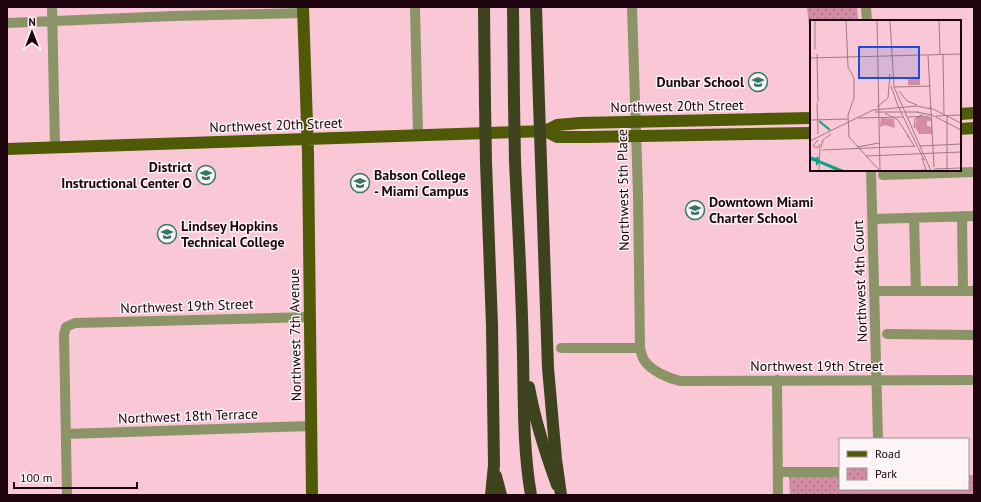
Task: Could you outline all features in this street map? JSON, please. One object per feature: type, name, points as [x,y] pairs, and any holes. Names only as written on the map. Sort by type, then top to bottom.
[{"type":"highway","points":[[484,7],[486,162],[492,326],[494,465],[491,495]]},
{"type":"highway","points":[[513,7],[515,161],[523,356],[523,414],[531,495]]},
{"type":"highway","points":[[536,7],[548,368],[556,459],[561,495]]},
{"type":"highway","points":[[523,356],[533,412],[543,447],[561,495]]},
{"type":"highway","points":[[494,465],[500,495]]},
{"type":"main road","name":"Northwest 7th Avenue","points":[[303,10],[308,139],[312,495]]},
{"type":"main road","points":[[961,114],[974,113]]},
{"type":"main road","name":"Northwest 20th Street","points":[[7,149],[545,131],[556,125],[810,118]]},
{"type":"main road","points":[[961,129],[974,128]]},
{"type":"main road","name":"Northwest 20th Street","points":[[545,131],[557,137],[636,137],[810,132]]},
{"type":"street","points":[[52,7],[55,147]]},
{"type":"street","points":[[415,7],[418,135]]},
{"type":"street","name":"Northwest 5th Place","points":[[632,7],[638,193],[640,348],[644,360],[648,365],[662,375]]},
{"type":"street","points":[[866,7],[866,20]]},
{"type":"street","points":[[7,23],[303,10]]},
{"type":"street","name":"Northwest 4th Court","points":[[871,171],[878,438]]},
{"type":"street","points":[[883,175],[974,172]]},
{"type":"street","points":[[962,216],[963,290]]},
{"type":"street","points":[[873,219],[974,216]]},
{"type":"street","points":[[914,218],[916,291]]},
{"type":"street","points":[[874,291],[974,291]]},
{"type":"street","name":"Northwest 19th Street","points":[[66,434],[64,334],[66,327],[75,323],[310,317]]},
{"type":"street","points":[[887,334],[974,335]]},
{"type":"street","points":[[561,348],[640,348]]},
{"type":"street","name":"Northwest 19th Street","points":[[662,375],[680,381],[974,380]]},
{"type":"street","points":[[777,380],[778,495]]},
{"type":"street","name":"Northwest 18th Terrace","points":[[66,434],[311,426]]},
{"type":"street","points":[[66,434],[67,495]]},
{"type":"street","points":[[778,472],[839,472]]},
{"type":"green space","points":[[807,7],[857,7],[858,20],[810,20],[810,36]]},
{"type":"green space","points":[[969,475],[974,475],[974,495],[790,495],[789,476],[839,476],[839,490],[969,490]]},
{"type":"place","name":"Dunbar School","points":[[758,82]]},
{"type":"place","name":"District Instructional Center O","points":[[206,175]]},
{"type":"place","name":"Babson College - Miami Campus","points":[[360,183]]},
{"type":"place","name":"Downtown Miami Charter School","points":[[695,210]]},
{"type":"place","name":"Lindsey Hopkins Technical College","points":[[167,234]]}]
